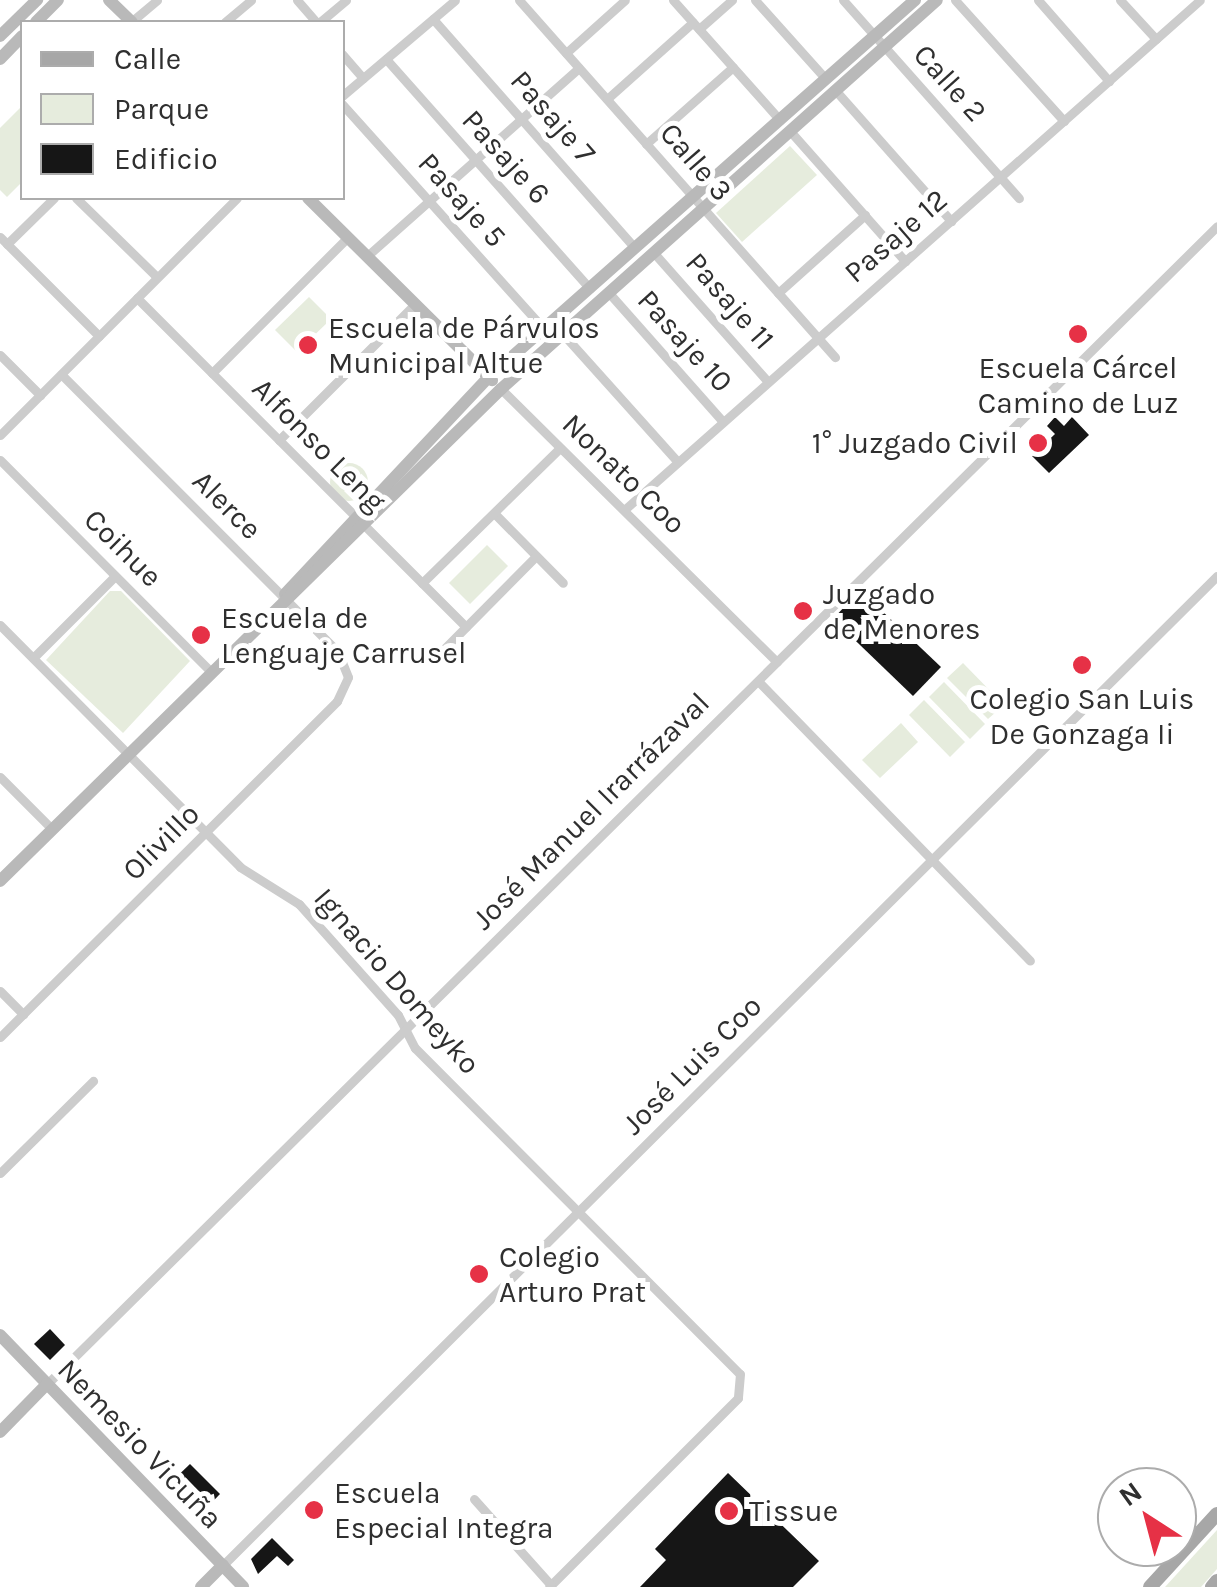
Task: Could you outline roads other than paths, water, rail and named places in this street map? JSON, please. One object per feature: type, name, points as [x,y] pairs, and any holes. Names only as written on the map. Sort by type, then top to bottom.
[{"type":"main road","points":[[1150,1587],[1217,1514]]},
{"type":"main road","points":[[1212,1587],[1217,1582]]},
{"type":"street","points":[[38,20],[58,0]]},
{"type":"street","points":[[110,0],[130,20]]},
{"type":"street","points":[[134,20],[157,0]]},
{"type":"street","points":[[227,20],[251,0]]},
{"type":"street","points":[[297,0],[316,20]]},
{"type":"street","points":[[321,20],[346,0]]},
{"type":"street","points":[[345,93],[455,0]]},
{"type":"street","name":"Calle 3","points":[[520,0],[835,357]]},
{"type":"street","points":[[566,53],[625,0]]},
{"type":"street","points":[[673,0],[780,120]]},
{"type":"street","points":[[607,99],[732,0]]},
{"type":"street","points":[[755,0],[951,221]]},
{"type":"street","name":"Calle 2","points":[[843,0],[1019,198]]},
{"type":"street","points":[[880,41],[915,0]]},
{"type":"street","points":[[283,597],[365,525],[501,389],[790,131],[831,85],[880,41],[937,0]]},
{"type":"street","points":[[955,0],[1064,120]]},
{"type":"street","points":[[1038,0],[1109,80]]},
{"type":"street","points":[[1120,0],[1156,40]]},
{"type":"street","name":"Pasaje 12","points":[[624,510],[1200,0]]},
{"type":"street","points":[[0,36],[27,3]]},
{"type":"street","name":"Pasaje 7","points":[[433,19],[635,248]]},
{"type":"street","points":[[0,58],[20,38]]},
{"type":"street","points":[[345,57],[363,78]]},
{"type":"street","name":"Pasaje 6","points":[[386,59],[590,289]]},
{"type":"street","points":[[646,144],[733,67]]},
{"type":"street","points":[[367,256],[579,68]]},
{"type":"street","points":[[0,881],[283,597],[354,515],[489,378],[780,120],[831,85]]},
{"type":"street","name":"Pasaje 5","points":[[345,107],[544,330]]},
{"type":"street","points":[[790,131],[905,261]]},
{"type":"street","points":[[52,200],[4,241],[99,336]]},
{"type":"street","points":[[78,200],[157,278]]},
{"type":"street","points":[[0,435],[235,200]]},
{"type":"street","name":"Nonato Coo","points":[[310,200],[777,662]]},
{"type":"street","points":[[778,293],[865,216]]},
{"type":"street","name":"José Manuel Irarrázaval","points":[[0,1432],[1217,226]]},
{"type":"street","points":[[212,372],[348,237]]},
{"type":"street","name":"Pasaje 11","points":[[654,253],[768,382]]},
{"type":"street","name":"Pasaje 10","points":[[608,293],[723,422]]},
{"type":"street","name":"Alfonso Leng","points":[[137,298],[466,627]]},
{"type":"street","points":[[279,440],[415,304]]},
{"type":"street","points":[[563,334],[678,462]]},
{"type":"street","points":[[0,355],[40,394]]},
{"type":"street","name":"Alerce","points":[[61,374],[342,657],[348,676]]},
{"type":"street","points":[[422,583],[560,448]]},
{"type":"street","name":"Coihue","points":[[0,460],[210,671]]},
{"type":"street","points":[[494,513],[563,583]]},
{"type":"street","points":[[445,648],[536,556]]},
{"type":"street","points":[[33,658],[115,576]]},
{"type":"street","name":"José Luis Coo","points":[[201,1587],[1217,576]]},
{"type":"street","name":"Ignacio Domeyko","points":[[0,625],[240,867],[300,904],[405,1031],[744,1384],[550,1586]]},
{"type":"street","name":"Olivillo","points":[[0,1037],[337,701],[348,676]]},
{"type":"street","points":[[758,681],[1030,961]]},
{"type":"street","points":[[0,776],[52,830]]},
{"type":"street","points":[[0,991],[23,1014]]},
{"type":"street","points":[[0,1173],[92,1082]]},
{"type":"street","name":"Nemesio Vicuña","points":[[0,1336],[243,1587]]},
{"type":"street","points":[[474,1499],[550,1586]]},
{"type":"place","name":"Escuela Cárcel Camino de Luz","points":[[1078,334]]},
{"type":"place","name":"Escuela de Párvulos Municipal Altue","points":[[308,345]]},
{"type":"place","name":"1° Juzgado Civil","points":[[1038,443]]},
{"type":"place","name":"Juzgado de Menores","points":[[803,611]]},
{"type":"place","name":"Escuela de Lenguaje Carrusel","points":[[201,635]]},
{"type":"place","name":"Colegio San Luis De Gonzaga Ii","points":[[1082,665]]},
{"type":"place","name":"Colegio Arturo Prat","points":[[479,1274]]},
{"type":"place","name":"Escuela Especial Integra","points":[[314,1510]]},
{"type":"place","name":"Tissue","points":[[729,1511]]}]
